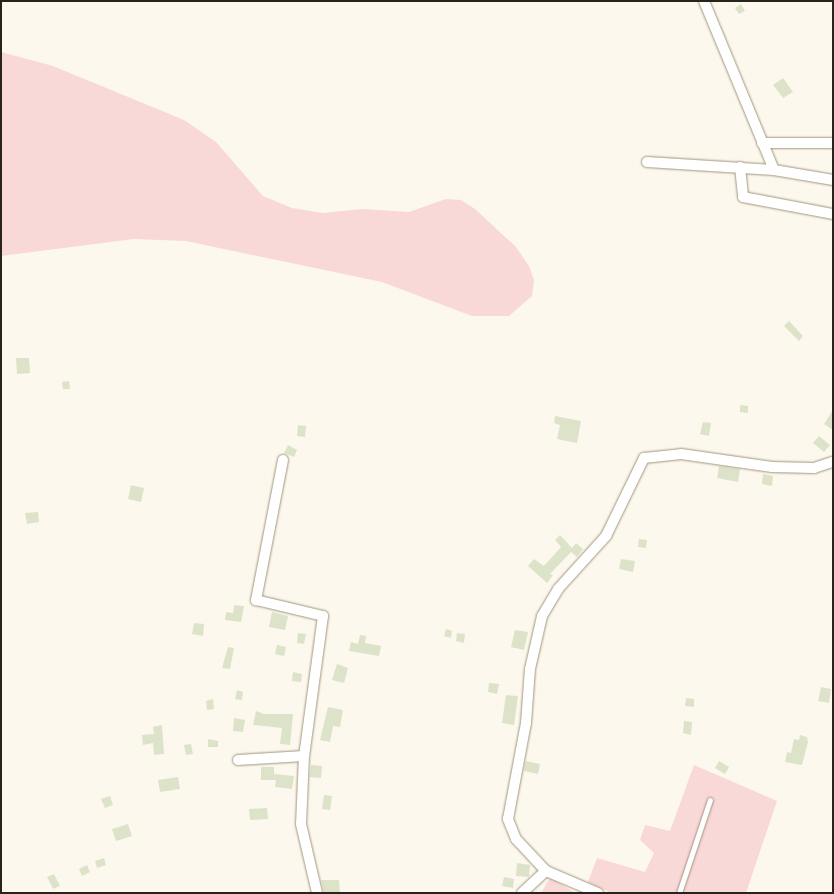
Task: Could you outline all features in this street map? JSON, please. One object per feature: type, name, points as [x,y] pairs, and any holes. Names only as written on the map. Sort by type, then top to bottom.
[{"type":"street","points":[[704,1],[774,170]]},
{"type":"street","points":[[762,143],[833,143]]},
{"type":"street","points":[[647,162],[774,170],[833,180]]},
{"type":"street","points":[[740,167],[742,197],[833,214]]},
{"type":"street","points":[[598,893],[546,871],[516,839],[508,819],[526,723],[530,669],[542,616],[558,589],[606,536],[644,458],[681,454],[772,467],[814,468],[833,462]]},
{"type":"street","points":[[283,460],[256,600],[323,616],[304,756],[301,824],[317,893]]},
{"type":"street","points":[[238,760],[304,756]]},
{"type":"street","points":[[522,893],[546,871]]},
{"type":"lane","points":[[679,893],[710,800]]},
{"type":"shaded area","points":[[1,52],[53,66],[184,120],[216,142],[263,196],[292,208],[323,213],[363,209],[409,212],[446,199],[461,200],[475,209],[516,247],[529,266],[534,280],[532,296],[509,316],[472,316],[382,282],[186,241],[134,239],[1,256]]},
{"type":"shaded area","points":[[694,765],[777,801],[746,893],[611,893],[588,882],[597,858],[645,872],[654,853],[640,840],[645,825],[670,831]]},
{"type":"shaded area","points":[[550,878],[572,891],[575,893],[541,893]]},
{"type":"building","points":[[741,4],[745,11],[739,14],[735,8]]},
{"type":"building","points":[[783,78],[793,92],[783,98],[773,85]]},
{"type":"building","points":[[789,321],[803,336],[799,341],[784,326]]},
{"type":"building","points":[[16,358],[29,358],[30,373],[17,374]]},
{"type":"building","points":[[69,381],[70,389],[63,389],[62,382]]},
{"type":"building","points":[[740,405],[748,406],[748,413],[740,412]]},
{"type":"building","points":[[833,410],[833,430],[824,424]]},
{"type":"building","points":[[555,416],[581,421],[577,443],[557,439],[560,425],[554,423]]},
{"type":"building","points":[[703,422],[711,423],[709,436],[700,434]]},
{"type":"building","points":[[298,425],[306,426],[305,437],[297,436]]},
{"type":"building","points":[[819,436],[830,445],[824,452],[813,443]]},
{"type":"building","points":[[288,445],[297,450],[294,457],[284,453]]},
{"type":"building","points":[[719,466],[740,469],[738,482],[717,478]]},
{"type":"building","points":[[763,474],[773,476],[772,486],[762,484]]},
{"type":"building","points":[[131,485],[144,488],[141,502],[128,499]]},
{"type":"building","points":[[38,512],[39,522],[27,524],[25,513]]},
{"type":"building","points":[[560,535],[572,548],[576,543],[583,549],[577,557],[571,552],[550,574],[553,575],[547,583],[528,566],[534,559],[544,566],[561,547],[555,540]]},
{"type":"building","points":[[639,539],[647,540],[646,548],[638,547]]},
{"type":"building","points":[[621,559],[635,561],[633,572],[619,569]]},
{"type":"building","points":[[234,605],[244,606],[241,622],[225,620],[226,612],[233,613]]},
{"type":"building","points":[[272,612],[288,616],[285,630],[269,627]]},
{"type":"building","points":[[194,623],[204,624],[203,636],[192,634]]},
{"type":"building","points":[[446,629],[452,631],[451,638],[444,636]]},
{"type":"building","points":[[515,630],[528,632],[524,650],[511,647]]},
{"type":"building","points":[[298,633],[306,634],[304,644],[297,643]]},
{"type":"building","points":[[457,633],[465,634],[464,643],[456,641]]},
{"type":"building","points":[[360,635],[366,636],[365,643],[381,646],[379,656],[349,651],[351,642],[358,644]]},
{"type":"building","points":[[277,645],[286,647],[284,656],[275,654]]},
{"type":"building","points":[[228,647],[234,648],[230,669],[222,668]]},
{"type":"building","points":[[337,664],[348,668],[344,683],[332,680]]},
{"type":"building","points":[[293,672],[302,674],[301,682],[292,681]]},
{"type":"building","points":[[489,683],[499,684],[497,694],[488,692]]},
{"type":"building","points":[[821,687],[831,689],[829,703],[818,701]]},
{"type":"building","points":[[237,690],[243,692],[242,700],[235,699]]},
{"type":"building","points":[[506,695],[518,696],[514,725],[502,723]]},
{"type":"building","points":[[686,698],[694,699],[694,707],[685,706]]},
{"type":"building","points":[[213,699],[214,709],[207,710],[206,701]]},
{"type":"building","points":[[328,707],[343,710],[340,727],[333,726],[330,742],[320,740]]},
{"type":"building","points":[[256,711],[264,714],[293,714],[290,745],[280,744],[282,728],[253,725]]},
{"type":"building","points":[[234,718],[245,720],[243,732],[233,731]]},
{"type":"building","points":[[684,721],[692,722],[691,735],[683,733]]},
{"type":"building","points":[[162,725],[164,754],[154,755],[153,743],[143,745],[142,735],[154,734],[153,727]]},
{"type":"building","points":[[800,735],[807,737],[808,742],[802,765],[785,762],[787,752],[791,753],[794,739],[799,740]]},
{"type":"building","points":[[208,739],[218,741],[218,747],[208,747]]},
{"type":"building","points":[[191,744],[193,754],[186,755],[184,745]]},
{"type":"building","points":[[526,761],[540,764],[538,774],[524,771]]},
{"type":"building","points":[[719,761],[729,767],[725,774],[715,768]]},
{"type":"building","points":[[311,765],[322,766],[321,778],[310,777]]},
{"type":"building","points":[[261,767],[274,767],[274,774],[294,776],[292,789],[275,787],[276,780],[261,780]]},
{"type":"building","points":[[178,777],[180,789],[160,792],[158,780]]},
{"type":"building","points":[[324,795],[332,796],[330,810],[322,809]]},
{"type":"building","points":[[110,796],[113,805],[105,808],[101,799]]},
{"type":"building","points":[[267,808],[268,819],[250,820],[249,809]]},
{"type":"building","points":[[128,824],[132,836],[116,841],[112,829]]},
{"type":"building","points":[[104,858],[106,865],[97,868],[95,861]]},
{"type":"building","points":[[517,863],[530,865],[529,877],[516,876]]},
{"type":"building","points":[[87,865],[90,872],[82,876],[79,869]]},
{"type":"building","points":[[54,874],[60,886],[53,889],[47,877]]},
{"type":"building","points":[[504,877],[514,879],[513,888],[502,886]]},
{"type":"building","points":[[321,880],[339,880],[340,893],[324,893]]}]
